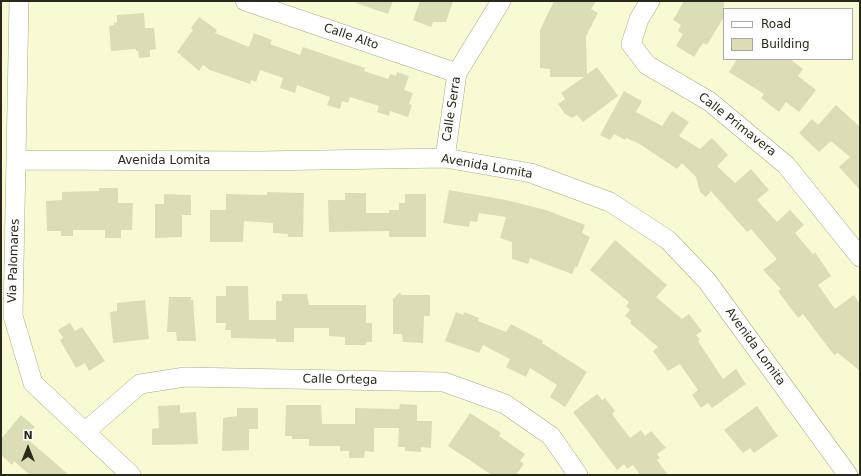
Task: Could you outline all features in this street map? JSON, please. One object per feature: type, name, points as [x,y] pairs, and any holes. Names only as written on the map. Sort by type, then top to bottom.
[{"type":"street","name":"Via Palomares","points":[[19,1],[13,316],[33,383],[86,431],[131,475]]},
{"type":"street","name":"Calle Alto","points":[[245,1],[457,73]]},
{"type":"street","name":"Calle Serra","points":[[445,158],[457,73],[501,1]]},
{"type":"street","name":"Calle Primavera","points":[[650,1],[639,19],[632,44],[647,65],[709,101],[786,165],[860,257]]},
{"type":"street","name":"Avenida Lomita","points":[[17,160],[259,161],[445,158],[531,173],[610,202],[668,240],[707,281],[848,475]]},
{"type":"street","name":"Calle Ortega","points":[[86,431],[140,384],[185,377],[444,382],[505,404],[551,436],[578,475]]},
{"type":"building","points":[[356,1],[393,1],[388,14],[356,3]]},
{"type":"building","points":[[420,1],[453,1],[446,22],[433,22],[431,27],[413,20]]},
{"type":"building","points":[[554,1],[596,1],[591,9],[598,13],[586,36],[587,74],[597,67],[618,96],[583,122],[577,115],[572,118],[565,114],[558,104],[565,99],[561,93],[584,77],[550,77],[550,69],[540,68],[540,30]]},
{"type":"building","points":[[684,1],[724,1],[723,19],[707,45],[703,43],[694,57],[676,46],[683,34],[678,31],[681,25],[673,20]]},
{"type":"building","points":[[144,13],[145,28],[154,28],[156,49],[150,50],[150,57],[139,58],[138,51],[136,51],[136,49],[111,51],[109,26],[114,25],[114,23],[117,22],[117,15]]},
{"type":"building","points":[[199,17],[217,30],[215,33],[249,47],[254,33],[272,40],[270,44],[300,55],[303,47],[365,68],[364,71],[388,79],[390,74],[396,76],[397,72],[409,76],[404,90],[413,93],[409,104],[412,105],[408,117],[390,111],[389,116],[377,112],[379,106],[350,97],[348,103],[342,101],[340,109],[327,105],[330,97],[297,85],[295,93],[280,88],[283,78],[260,70],[256,82],[251,80],[250,84],[210,70],[203,65],[199,71],[177,52],[193,30],[191,28]]},
{"type":"building","points":[[736,60],[791,60],[803,69],[798,76],[816,90],[799,112],[786,102],[779,112],[761,98],[764,94],[729,72]]},
{"type":"building","points":[[624,91],[642,101],[636,112],[662,126],[672,111],[689,122],[679,136],[700,149],[712,138],[728,155],[717,166],[735,183],[751,169],[769,190],[757,200],[777,222],[790,210],[804,225],[795,233],[813,254],[815,252],[831,276],[818,285],[835,309],[854,295],[860,304],[860,371],[838,353],[834,355],[803,314],[798,318],[778,291],[781,289],[763,270],[776,260],[776,258],[751,229],[747,232],[711,191],[706,197],[700,192],[696,177],[682,163],[677,169],[638,143],[626,138],[625,140],[614,134],[610,140],[600,135]]},
{"type":"building","points":[[836,105],[860,127],[860,190],[839,167],[850,157],[831,141],[819,152],[799,133],[812,119],[818,125]]},
{"type":"building","points":[[99,188],[118,188],[118,203],[133,203],[132,230],[121,230],[121,238],[105,238],[105,230],[73,230],[73,236],[61,236],[61,231],[47,231],[46,201],[62,200],[62,192],[99,191]]},
{"type":"building","points":[[449,190],[506,200],[546,210],[585,225],[582,233],[590,237],[577,267],[575,267],[572,274],[530,258],[528,264],[512,259],[512,242],[500,238],[506,217],[479,213],[477,222],[470,221],[469,227],[443,223]]},
{"type":"building","points":[[267,192],[304,193],[303,237],[288,237],[288,234],[273,233],[273,223],[244,221],[243,242],[210,242],[210,210],[226,210],[226,194],[267,195]]},
{"type":"building","points":[[345,193],[366,193],[366,213],[389,213],[389,210],[399,210],[399,203],[405,203],[405,194],[426,194],[426,237],[389,237],[389,231],[329,232],[328,200],[345,200]]},
{"type":"building","points":[[164,194],[191,195],[191,215],[182,215],[182,237],[155,238],[155,204],[164,204]]},
{"type":"building","points":[[615,240],[667,285],[656,297],[682,319],[689,314],[702,331],[696,335],[700,340],[698,341],[723,379],[736,369],[746,384],[712,408],[708,403],[701,408],[692,395],[698,390],[680,364],[668,371],[653,351],[658,347],[630,323],[632,321],[625,316],[630,310],[626,306],[629,302],[590,270]]},
{"type":"building","points":[[226,286],[248,286],[249,320],[276,320],[276,301],[282,301],[282,294],[307,294],[309,305],[366,305],[366,323],[372,323],[372,342],[366,342],[366,345],[345,345],[345,337],[329,336],[329,328],[294,328],[294,342],[276,342],[276,339],[231,338],[231,330],[225,330],[226,323],[216,323],[216,296],[226,296]]},
{"type":"building","points":[[400,292],[402,295],[430,295],[430,316],[424,316],[423,343],[403,342],[402,334],[393,334],[393,299]]},
{"type":"building","points":[[169,297],[191,297],[191,300],[193,300],[196,341],[177,341],[176,332],[167,332]]},
{"type":"building","points":[[145,300],[149,339],[113,343],[110,312],[117,311],[117,303]]},
{"type":"building","points":[[456,312],[463,315],[464,312],[479,318],[478,321],[506,332],[511,324],[543,341],[542,343],[587,372],[565,407],[550,397],[557,385],[530,368],[526,377],[506,367],[510,359],[483,345],[479,353],[445,341]]},
{"type":"building","points":[[70,323],[75,331],[82,327],[105,361],[89,371],[85,363],[76,368],[60,340],[63,338],[58,330]]},
{"type":"building","points":[[597,394],[602,400],[605,398],[615,411],[612,414],[630,438],[641,430],[645,436],[651,431],[666,448],[657,454],[660,458],[657,460],[668,475],[640,475],[633,465],[627,469],[624,464],[617,470],[573,412]]},
{"type":"building","points":[[400,404],[417,405],[417,421],[432,421],[431,448],[421,447],[421,452],[405,451],[405,447],[398,447],[399,428],[374,428],[374,452],[365,451],[364,458],[349,458],[349,451],[340,451],[340,446],[309,446],[309,439],[292,439],[292,436],[285,436],[286,405],[321,405],[322,424],[355,424],[355,408],[399,409]]},
{"type":"building","points":[[180,405],[180,413],[196,412],[198,444],[152,445],[152,429],[159,428],[158,406]]},
{"type":"building","points":[[757,406],[778,436],[754,453],[750,448],[743,453],[724,430]]},
{"type":"building","points":[[237,408],[258,408],[258,429],[249,429],[249,450],[222,451],[223,418],[237,416]]},
{"type":"building","points":[[470,413],[501,433],[499,436],[525,454],[520,461],[524,464],[516,475],[492,475],[448,446]]},
{"type":"building","points":[[21,415],[35,427],[25,437],[69,475],[30,475],[14,461],[12,465],[1,455],[1,439]]}]
